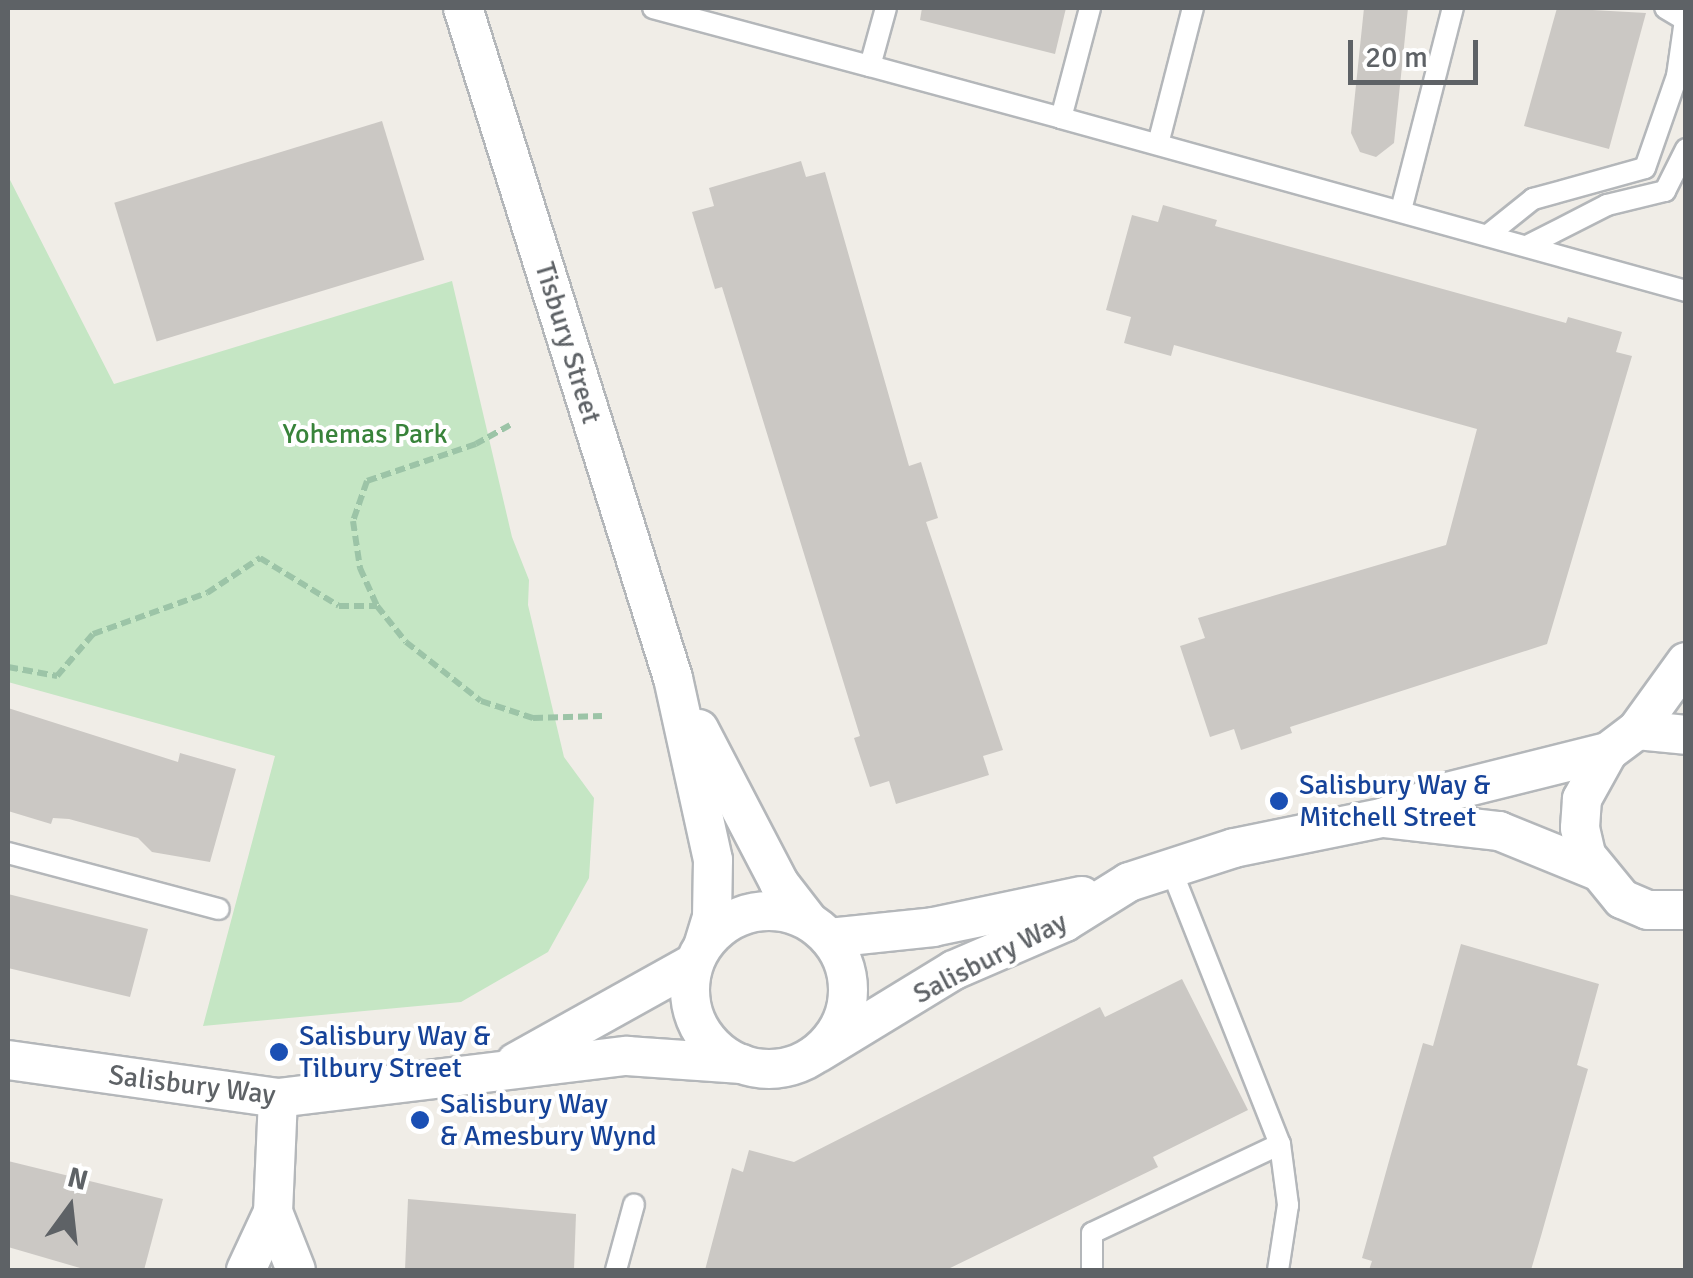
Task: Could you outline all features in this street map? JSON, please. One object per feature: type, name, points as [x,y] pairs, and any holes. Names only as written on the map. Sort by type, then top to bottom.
[{"type":"street","name":"Tisbury Street","points":[[463,8],[672,678],[713,860],[712,917],[698,954]]},
{"type":"street","points":[[1686,662],[1622,741],[1582,799],[1580,828],[1595,870],[1622,899],[1648,910],[1686,910]]},
{"type":"street","name":"Tisbury Street","points":[[672,678],[779,883],[818,928]]},
{"type":"street","points":[[1622,741],[1686,735]]},
{"type":"street","name":"Salisbury Way","points":[[818,928],[933,927],[1109,890],[1234,848],[1382,818],[1444,794],[1622,741]]},
{"type":"street","name":"Salisbury Way","points":[[1382,818],[1507,833],[1595,870]]},
{"type":"street","name":"Salisbury Way","points":[[818,1053],[954,970],[1065,922],[1109,890]]},
{"type":"street","points":[[759,912],[818,928],[849,985],[841,1022],[818,1053],[769,1069],[742,1064],[702,1032],[692,1008],[698,954],[734,919],[759,912]]},
{"type":"street","name":"Salisbury Way","points":[[496,1073],[698,954]]},
{"type":"street","name":"Salisbury Way","points":[[8,1060],[278,1098],[657,1054],[742,1064]]},
{"type":"street","points":[[246,1270],[273,1212],[278,1098]]},
{"type":"street","points":[[273,1212],[296,1270]]},
{"type":"lane","points":[[870,66],[886,8]]},
{"type":"lane","points":[[1061,118],[1090,8]]},
{"type":"lane","points":[[1158,144],[1193,8]]},
{"type":"lane","points":[[1401,210],[1453,8]]},
{"type":"lane","points":[[1488,234],[1532,199],[1644,168],[1677,76],[1686,20],[1665,8]]},
{"type":"lane","points":[[667,9],[1686,292]]},
{"type":"lane","points":[[1527,246],[1607,205],[1665,191],[1686,149]]},
{"type":"lane","points":[[8,853],[219,908]]},
{"type":"lane","points":[[1171,869],[1280,1144],[1288,1205],[1278,1270]]},
{"type":"lane","points":[[1092,1270],[1092,1233],[1280,1144]]},
{"type":"lane","points":[[616,1270],[634,1204]]},
{"type":"path","points":[[510,425],[476,444],[367,481],[354,521],[354,542],[377,606],[430,663],[482,700],[533,718],[602,716]]},
{"type":"path","points":[[8,667],[45,678],[65,667],[82,644],[111,626],[208,593],[260,558],[338,606],[377,606]]},
{"type":"green space","name":"Yohemas Park","points":[[8,176],[114,384],[452,281],[512,537],[529,580],[528,605],[564,757],[594,798],[589,878],[548,952],[461,1002],[203,1026],[275,756],[8,682]]},
{"type":"building","points":[[922,8],[1066,8],[1055,54],[920,20]]},
{"type":"building","points":[[1364,8],[1408,8],[1394,143],[1376,157],[1360,152],[1351,133]]},
{"type":"building","points":[[1557,8],[1646,13],[1609,149],[1524,126]]},
{"type":"building","points":[[382,121],[424,260],[157,342],[114,203]]},
{"type":"building","points":[[801,161],[806,177],[825,172],[909,466],[921,462],[938,518],[926,522],[1003,750],[983,756],[989,775],[896,804],[889,781],[870,787],[854,738],[860,736],[722,287],[715,289],[692,212],[714,206],[709,188]]},
{"type":"building","points":[[1163,205],[1217,220],[1215,226],[1566,323],[1568,317],[1622,332],[1616,352],[1632,356],[1547,644],[1290,727],[1292,733],[1241,750],[1234,729],[1210,737],[1180,646],[1205,638],[1198,618],[1446,545],[1477,429],[1174,345],[1171,356],[1124,343],[1131,317],[1106,310],[1132,215],[1158,222]]},
{"type":"building","points":[[8,708],[178,762],[180,753],[236,769],[210,862],[152,852],[138,838],[69,819],[53,818],[51,824],[8,811]]},
{"type":"building","points":[[8,894],[148,929],[130,997],[8,968]]},
{"type":"building","points":[[1461,944],[1599,984],[1577,1065],[1588,1069],[1541,1236],[1531,1270],[1369,1270],[1372,1261],[1362,1258],[1391,1154],[1423,1043],[1433,1046]]},
{"type":"building","points":[[1182,979],[1248,1110],[1153,1157],[1158,1167],[946,1270],[705,1270],[732,1168],[743,1172],[749,1150],[794,1162],[1100,1007],[1105,1017]]},
{"type":"building","points":[[8,1161],[163,1199],[144,1270],[87,1270],[8,1247]]},
{"type":"building","points":[[408,1199],[576,1214],[574,1270],[405,1270]]},
{"type":"place","name":"Salisbury Way & Mitchell Street","points":[[1279,801]]},
{"type":"place","name":"Salisbury Way & Tilbury Street","points":[[279,1052]]},
{"type":"place","name":"Salisbury Way & Amesbury Wynd","points":[[420,1120]]}]
